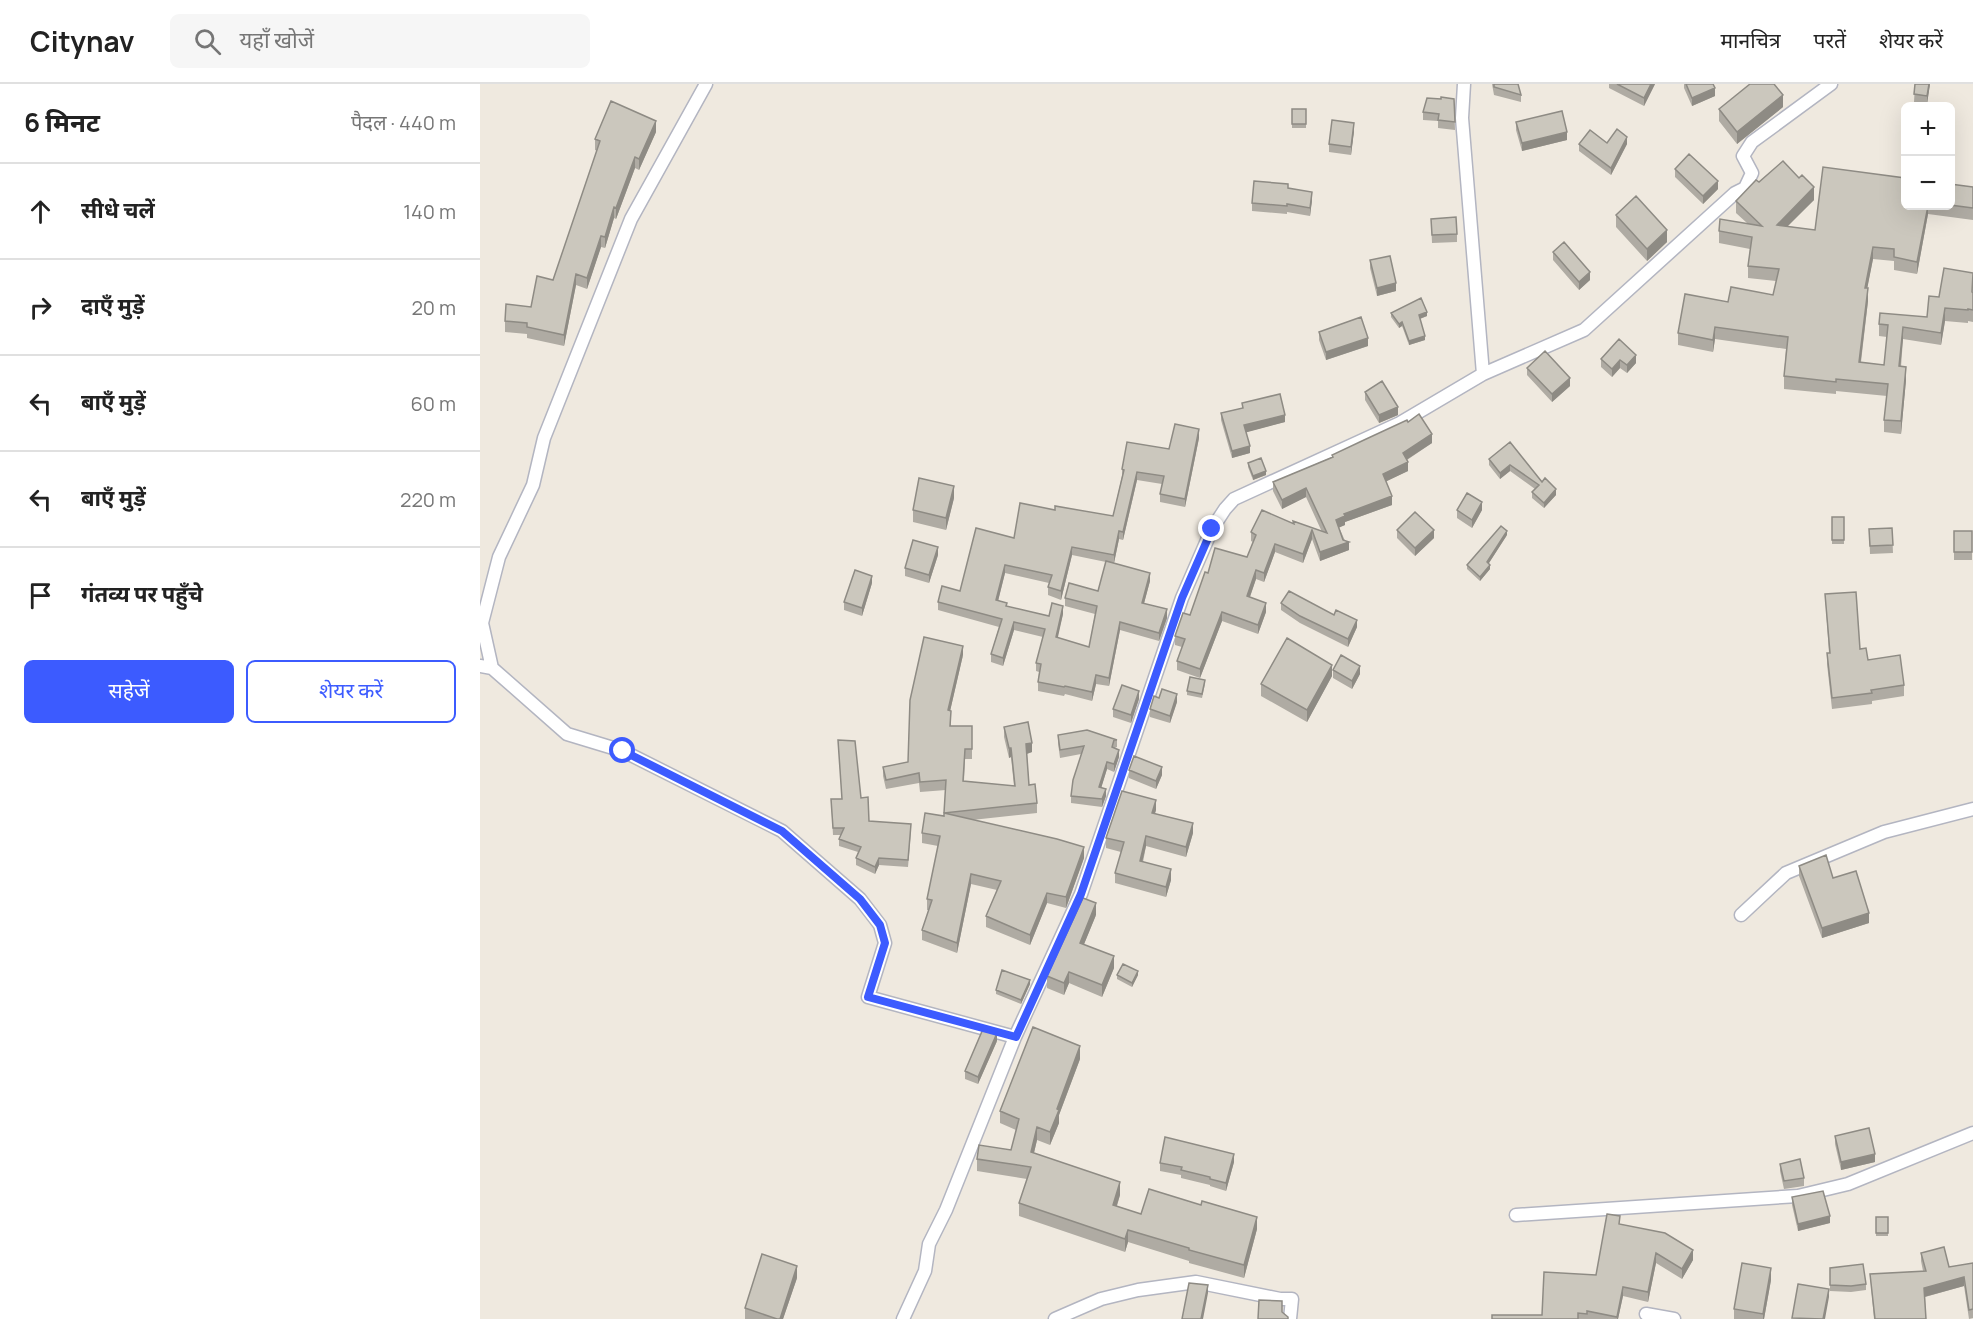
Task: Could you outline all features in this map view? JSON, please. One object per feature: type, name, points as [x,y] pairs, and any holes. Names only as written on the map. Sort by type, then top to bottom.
[{"type":"street","points":[[706,84],[631,219],[544,438],[533,485],[499,557],[482,623],[486,667],[567,734],[623,751],[782,831],[860,899],[880,925],[885,943],[868,997],[1016,1037]]},
{"type":"street","points":[[1464,84],[1462,118],[1483,374]]},
{"type":"street","points":[[903,1319],[925,1271],[929,1244],[946,1210],[1016,1037],[1081,894],[1182,598],[1212,529],[1224,509],[1234,499],[1400,423],[1483,374],[1584,330],[1735,193],[1745,188],[1752,173],[1743,156],[1752,142],[1830,84]]},
{"type":"street","points":[[1741,915],[1786,873],[1884,832],[1973,810]]},
{"type":"street","points":[[1516,1215],[1798,1196],[1848,1184],[1973,1133]]},
{"type":"street","points":[[1054,1319],[1101,1299],[1138,1290],[1196,1282],[1280,1299],[1292,1299],[1290,1319]]},
{"type":"street","points":[[1646,1314],[1674,1319]]},
{"type":"building","points":[[1494,84],[1518,84],[1521,95],[1494,87]]},
{"type":"building","points":[[1617,84],[1651,84],[1644,98]]},
{"type":"building","points":[[1686,84],[1713,84],[1715,88],[1692,98]]},
{"type":"building","points":[[1750,84],[1774,84],[1783,95],[1737,132],[1719,109]]},
{"type":"building","points":[[1915,84],[1929,84],[1927,96],[1914,94]]},
{"type":"building","points":[[1441,97],[1454,99],[1455,122],[1438,120],[1439,114],[1423,112],[1427,98],[1441,99]]},
{"type":"building","points":[[611,101],[656,121],[639,159],[635,157],[616,208],[614,207],[605,237],[601,236],[587,278],[576,274],[564,335],[527,327],[527,323],[505,321],[506,304],[531,307],[537,276],[553,280],[600,141],[595,139]]},
{"type":"building","points":[[1292,109],[1306,109],[1306,124],[1292,124]]},
{"type":"building","points":[[1562,111],[1567,132],[1522,143],[1516,122]]},
{"type":"building","points":[[1332,120],[1354,123],[1351,147],[1329,144]]},
{"type":"building","points":[[1617,129],[1627,137],[1611,168],[1579,144],[1590,130],[1607,143]]},
{"type":"building","points":[[1689,154],[1718,181],[1703,196],[1675,169]]},
{"type":"building","points":[[1783,161],[1799,178],[1802,175],[1814,187],[1777,225],[1815,230],[1823,167],[1901,177],[1901,210],[1927,210],[1917,262],[1894,257],[1894,249],[1873,247],[1865,288],[1868,288],[1859,362],[1884,365],[1888,325],[1879,324],[1880,313],[1927,317],[1929,296],[1939,297],[1944,268],[1973,273],[1973,310],[1945,308],[1941,333],[1903,327],[1899,366],[1906,367],[1901,421],[1884,420],[1888,384],[1836,379],[1836,382],[1784,376],[1788,337],[1715,327],[1713,340],[1678,333],[1685,294],[1728,302],[1731,287],[1773,295],[1779,269],[1748,266],[1752,237],[1719,231],[1720,219],[1762,226],[1736,201],[1756,180],[1759,182]]},
{"type":"building","points":[[1254,181],[1288,184],[1288,188],[1312,192],[1310,208],[1287,204],[1287,206],[1252,203]]},
{"type":"building","points":[[1955,185],[1973,187],[1973,208],[1955,206]]},
{"type":"building","points":[[1636,196],[1667,230],[1647,249],[1616,215]]},
{"type":"building","points":[[1456,217],[1457,234],[1432,235],[1431,219]]},
{"type":"building","points":[[1564,242],[1590,272],[1579,282],[1553,252]]},
{"type":"building","points":[[1390,256],[1396,283],[1377,288],[1370,260]]},
{"type":"building","points":[[1421,298],[1427,312],[1419,315],[1425,336],[1409,341],[1402,322],[1399,324],[1391,313]]},
{"type":"building","points":[[1361,317],[1368,338],[1326,352],[1319,332]]},
{"type":"building","points":[[1619,339],[1636,355],[1627,365],[1620,360],[1612,369],[1601,359]]},
{"type":"building","points":[[1545,351],[1570,378],[1552,394],[1527,368]]},
{"type":"building","points":[[1382,381],[1398,407],[1379,415],[1365,392]]},
{"type":"building","points":[[1280,394],[1285,415],[1244,425],[1250,446],[1232,451],[1221,413],[1243,408],[1242,403]]},
{"type":"building","points":[[1419,414],[1432,434],[1403,453],[1408,462],[1383,474],[1392,496],[1344,514],[1345,516],[1336,520],[1343,540],[1349,542],[1320,552],[1312,530],[1303,554],[1275,544],[1264,573],[1256,570],[1247,596],[1266,603],[1258,625],[1222,612],[1200,669],[1177,661],[1185,639],[1175,636],[1183,613],[1190,615],[1205,572],[1208,573],[1215,548],[1247,557],[1256,535],[1251,532],[1262,510],[1294,524],[1293,521],[1327,533],[1306,488],[1282,500],[1273,482],[1333,457],[1332,455],[1407,420],[1408,422]]},
{"type":"building","points":[[1175,424],[1199,429],[1185,499],[1160,494],[1164,476],[1137,472],[1123,532],[1119,531],[1114,555],[1072,547],[1061,591],[1048,587],[1052,575],[1005,565],[996,600],[1007,603],[1006,606],[1049,616],[1052,603],[1063,606],[1056,637],[1089,647],[1097,606],[1065,598],[1069,583],[1098,591],[1106,561],[1150,573],[1142,603],[1167,609],[1159,633],[1120,622],[1109,678],[1096,675],[1092,692],[1038,682],[1041,664],[1036,663],[1045,629],[1014,622],[1003,658],[991,654],[1002,619],[938,602],[942,586],[960,591],[976,528],[1014,538],[1020,503],[1055,510],[1055,506],[1113,516],[1124,470],[1122,469],[1127,442],[1169,449]]},
{"type":"building","points":[[1510,442],[1542,482],[1545,478],[1556,489],[1544,503],[1532,492],[1539,485],[1510,465],[1500,473],[1489,459]]},
{"type":"building","points":[[1261,458],[1266,471],[1253,476],[1248,463]]},
{"type":"building","points":[[919,478],[954,486],[946,518],[913,510]]},
{"type":"building","points":[[1467,493],[1482,502],[1472,520],[1457,510]]},
{"type":"building","points":[[1415,512],[1434,530],[1415,548],[1397,530]]},
{"type":"building","points":[[1832,517],[1844,517],[1844,540],[1832,540]]},
{"type":"building","points":[[1501,526],[1507,531],[1487,562],[1490,565],[1480,577],[1467,565]]},
{"type":"building","points":[[1892,528],[1893,545],[1870,546],[1869,529]]},
{"type":"building","points":[[1954,531],[1972,531],[1972,552],[1954,552]]},
{"type":"building","points":[[913,540],[938,547],[929,575],[905,568]]},
{"type":"building","points":[[855,570],[872,576],[862,608],[844,602]]},
{"type":"building","points":[[1289,591],[1334,615],[1336,610],[1357,620],[1348,639],[1300,616],[1281,603]]},
{"type":"building","points":[[1856,592],[1860,649],[1866,648],[1868,660],[1900,655],[1904,685],[1871,690],[1872,693],[1832,698],[1827,653],[1830,653],[1825,594]]},
{"type":"building","points":[[924,637],[963,646],[948,710],[951,711],[950,726],[972,726],[972,749],[965,749],[963,781],[1015,786],[1011,748],[1009,748],[1004,727],[1028,722],[1032,743],[1026,744],[1029,785],[1035,784],[1037,803],[944,813],[946,780],[920,782],[919,773],[886,780],[883,767],[908,762],[910,700]]},
{"type":"building","points":[[1287,638],[1332,665],[1307,710],[1261,684]]},
{"type":"building","points":[[1341,655],[1360,666],[1352,681],[1333,670]]},
{"type":"building","points":[[1190,677],[1205,680],[1202,694],[1187,691]]},
{"type":"building","points":[[1122,685],[1139,691],[1131,715],[1113,709]]},
{"type":"building","points":[[1162,689],[1177,694],[1170,716],[1150,709],[1154,696],[1159,698]]},
{"type":"building","points":[[1087,730],[1117,740],[1114,740],[1112,747],[1119,750],[1114,764],[1107,762],[1099,787],[1106,789],[1102,799],[1071,796],[1073,780],[1084,746],[1060,750],[1058,735]]},
{"type":"building","points":[[838,740],[855,741],[861,798],[868,797],[869,821],[911,824],[908,860],[879,858],[875,867],[856,858],[861,847],[839,839],[844,828],[833,828],[831,799],[842,799]]},
{"type":"building","points":[[1134,756],[1162,767],[1156,781],[1129,770]]},
{"type":"building","points":[[1122,791],[1156,800],[1152,813],[1193,823],[1186,847],[1146,836],[1140,861],[1171,869],[1166,887],[1115,873],[1124,842],[1106,838]]},
{"type":"building","points":[[925,813],[944,816],[944,813],[1084,847],[1066,897],[1047,893],[1030,935],[986,916],[1001,881],[971,874],[957,943],[922,930],[932,900],[927,899],[940,836],[922,833]]},
{"type":"building","points":[[1826,855],[1833,878],[1856,871],[1869,913],[1822,928],[1799,866]]},
{"type":"building","points":[[1083,898],[1096,903],[1080,943],[1114,956],[1102,985],[1069,972],[1064,983],[1047,976]]},
{"type":"building","points":[[1123,964],[1138,971],[1132,983],[1117,975]]},
{"type":"building","points":[[1002,970],[1030,980],[1021,1000],[996,990]]},
{"type":"building","points":[[1033,1027],[1080,1046],[1050,1132],[1037,1127],[1031,1152],[1120,1182],[1113,1205],[1141,1214],[1149,1189],[1201,1205],[1202,1201],[1257,1217],[1244,1265],[1128,1230],[1125,1239],[1019,1203],[1031,1167],[977,1159],[979,1145],[1011,1150],[1019,1119],[1000,1111]]},
{"type":"building","points":[[983,1029],[997,1033],[978,1077],[965,1071]]},
{"type":"building","points":[[1869,1128],[1875,1154],[1841,1162],[1835,1136]]},
{"type":"building","points":[[1165,1137],[1234,1154],[1226,1183],[1181,1170],[1182,1167],[1160,1163]]},
{"type":"building","points":[[1800,1159],[1804,1178],[1784,1181],[1780,1164]]},
{"type":"building","points":[[1823,1191],[1830,1216],[1798,1224],[1792,1197]]},
{"type":"building","points":[[1607,1214],[1620,1216],[1619,1224],[1665,1233],[1693,1250],[1682,1269],[1656,1253],[1648,1292],[1623,1287],[1617,1317],[1587,1311],[1587,1314],[1578,1313],[1578,1319],[1492,1319],[1492,1315],[1542,1315],[1544,1272],[1596,1275]]},
{"type":"building","points":[[1876,1217],[1888,1217],[1888,1233],[1876,1233]]},
{"type":"building","points":[[1944,1247],[1949,1267],[1973,1263],[1973,1309],[1969,1310],[1964,1277],[1924,1288],[1926,1319],[1875,1319],[1870,1274],[1926,1271],[1921,1253]]},
{"type":"building","points":[[762,1254],[797,1266],[780,1319],[745,1308]]},
{"type":"building","points":[[1742,1263],[1771,1268],[1763,1314],[1734,1309]]},
{"type":"building","points":[[1863,1264],[1866,1284],[1830,1285],[1830,1268]]},
{"type":"building","points":[[1189,1283],[1208,1285],[1201,1319],[1182,1319]]},
{"type":"building","points":[[1798,1284],[1829,1289],[1823,1319],[1792,1318]]},
{"type":"building","points":[[1259,1300],[1282,1301],[1282,1312],[1288,1319],[1258,1319]]},
{"type":"route","points":[[623,751],[782,831],[860,899],[880,925],[885,943],[868,997],[1016,1037],[1081,894],[1182,598],[1212,529]]}]
